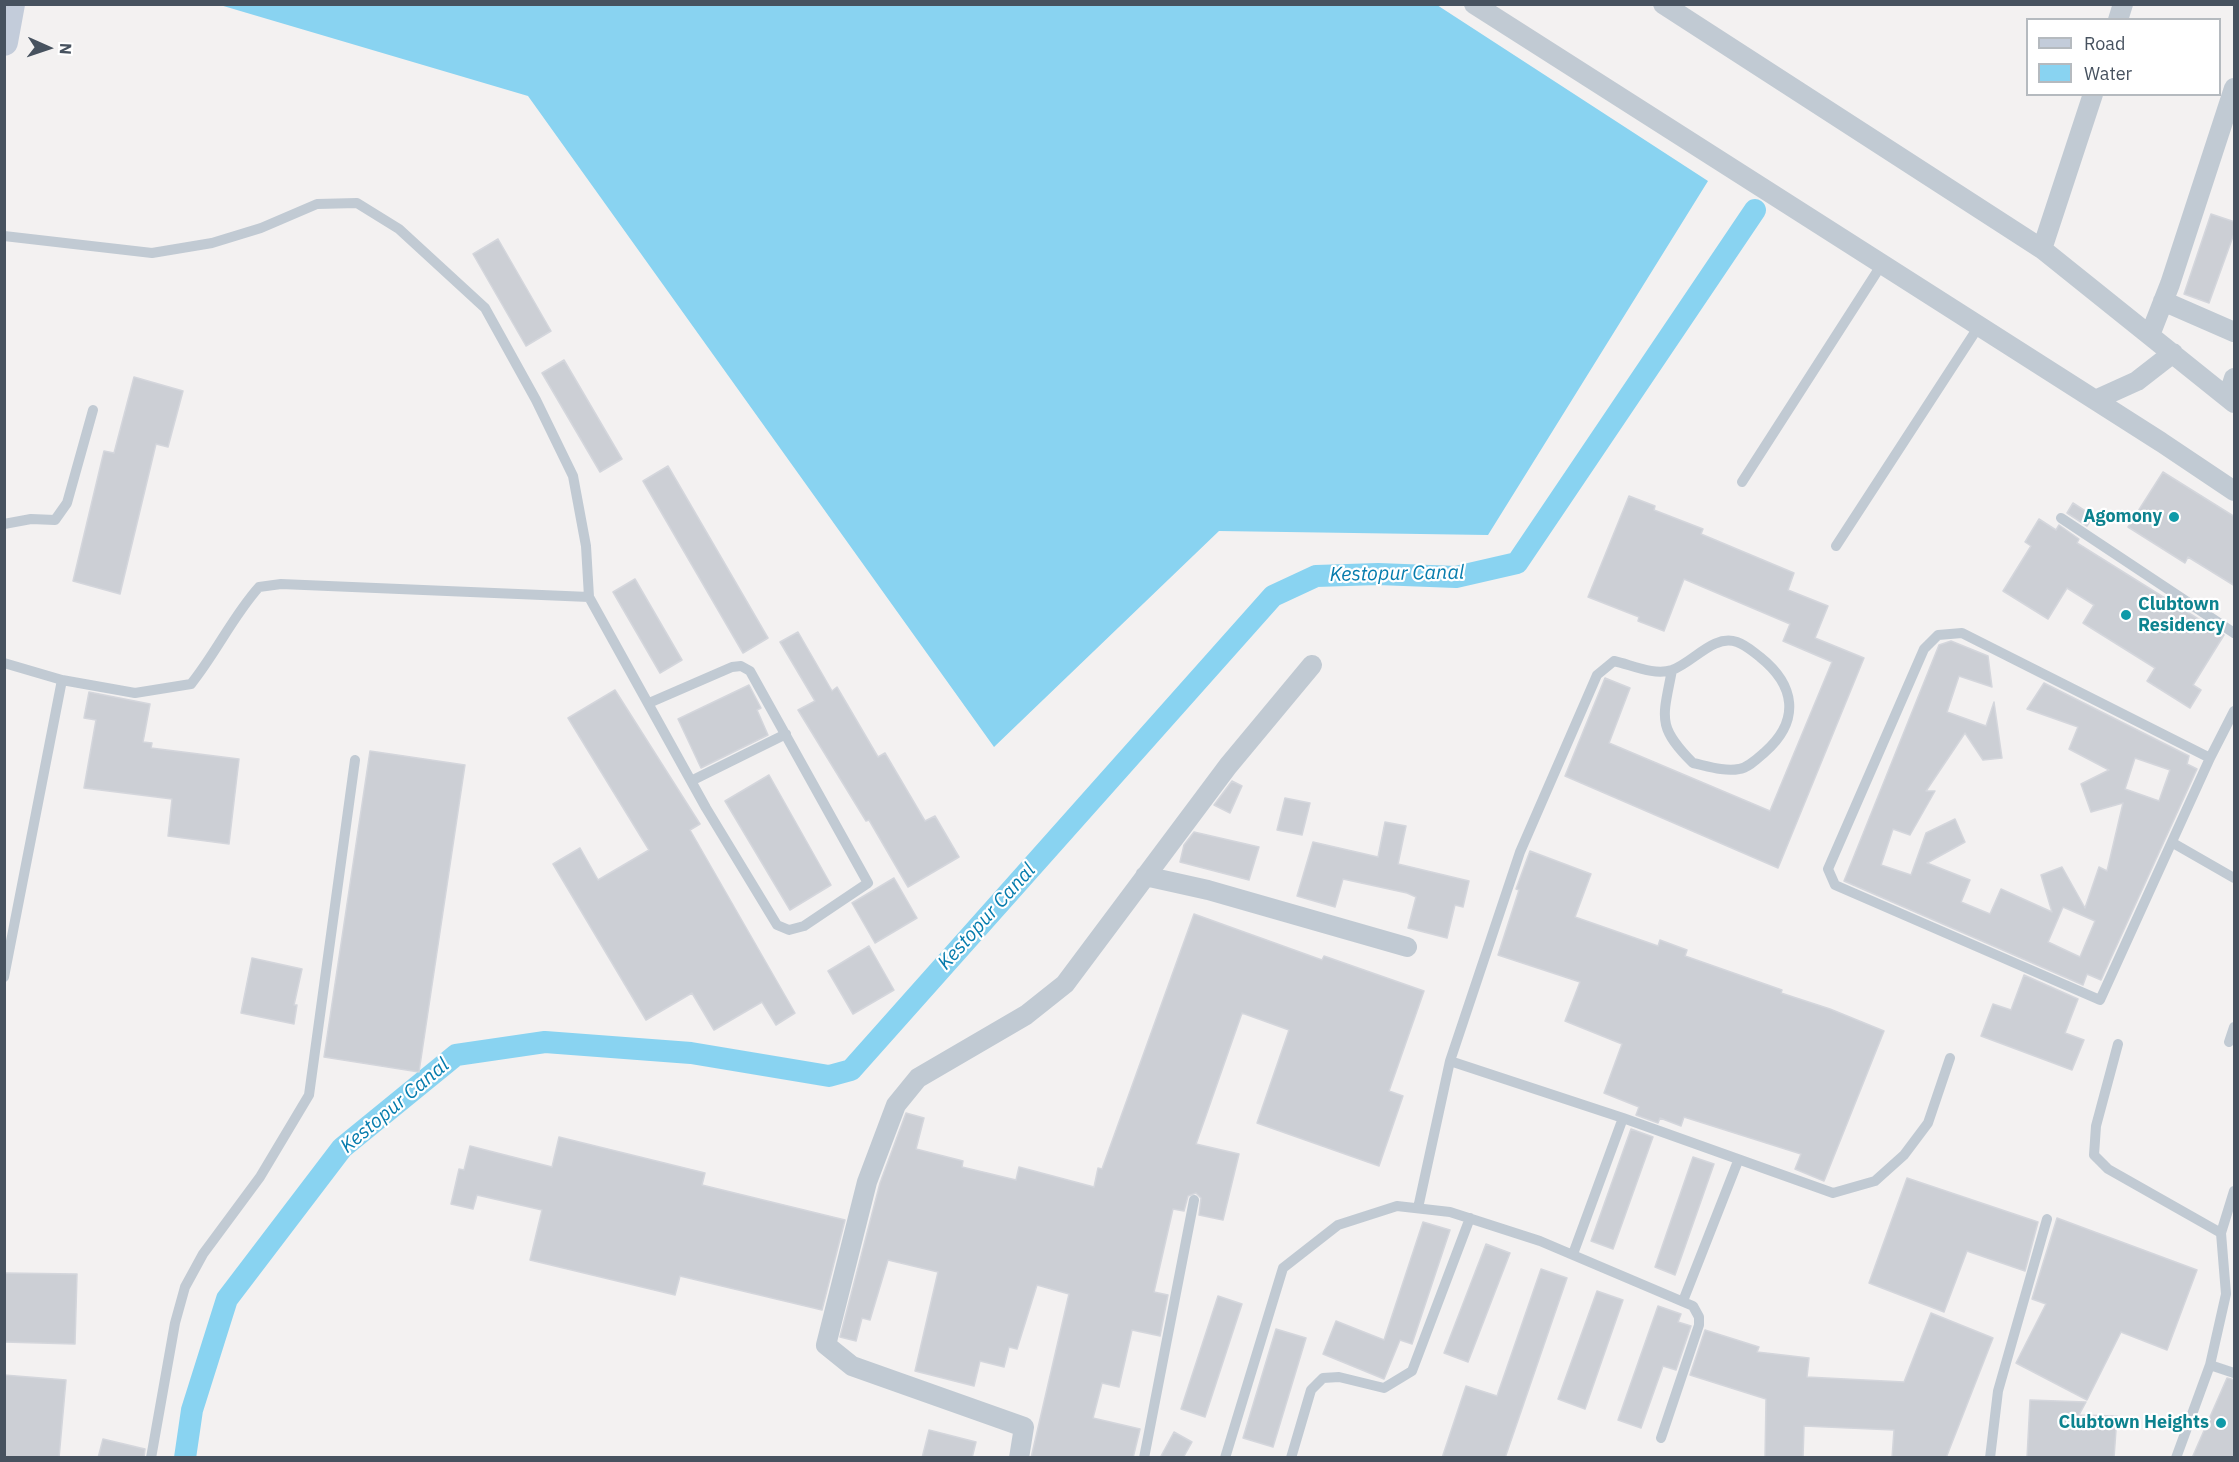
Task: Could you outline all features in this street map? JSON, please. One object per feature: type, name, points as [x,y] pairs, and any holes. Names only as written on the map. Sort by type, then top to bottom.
[{"type":"street","points":[[4,42],[11,4]]},
{"type":"street","points":[[1474,4],[1878,269],[1975,331],[2095,399],[2235,491]]},
{"type":"street","points":[[1663,4],[2042,249],[2231,400],[2235,378]]},
{"type":"street","points":[[2150,335],[2235,88]]},
{"type":"street","points":[[2042,249],[2092,96]]},
{"type":"street","points":[[2163,301],[2235,332]]},
{"type":"street","points":[[2095,399],[2137,381],[2173,354]]},
{"type":"street","points":[[1019,1458],[1024,1427],[852,1366],[826,1345],[867,1182],[896,1105],[918,1078],[1026,1015],[1065,984],[1228,766],[1312,665]]},
{"type":"street","points":[[1145,876],[1208,890],[1407,947]]},
{"type":"lane","points":[[4,236],[152,253],[212,243],[261,228],[316,204],[357,203],[399,229],[485,308],[536,400],[573,476],[586,546],[589,597],[691,781],[777,925],[789,930],[804,926],[868,882],[761,687],[750,672],[741,666],[732,667],[649,703]]},
{"type":"lane","points":[[1742,482],[1878,269]]},
{"type":"lane","points":[[1836,546],[1975,331]]},
{"type":"lane","points":[[4,524],[31,519],[55,520],[67,502],[93,410]]},
{"type":"lane","points":[[2061,518],[2235,633]]},
{"type":"lane","points":[[4,663],[62,680],[135,693],[191,684],[212,658],[245,603],[260,587],[281,584],[589,597]]},
{"type":"lane","points":[[2210,758],[1962,633],[1938,635],[1924,649],[1828,869],[1835,885],[2100,1000],[2210,758],[2235,711]]},
{"type":"lane","points":[[1418,1208],[1450,1061],[1520,852],[1597,675],[1614,661],[1654,672],[1672,670],[1722,639],[1746,646],[1775,669],[1788,692],[1791,703],[1781,734],[1757,760],[1739,769],[1694,763],[1666,733],[1664,714],[1672,670]]},
{"type":"lane","points":[[4,977],[62,680]]},
{"type":"lane","points":[[691,781],[786,734]]},
{"type":"lane","points":[[151,1458],[175,1323],[185,1287],[203,1254],[266,1167],[309,1095],[355,760]]},
{"type":"lane","points":[[2173,843],[2235,878]]},
{"type":"lane","points":[[2229,1042],[2235,1028]]},
{"type":"lane","points":[[2118,1044],[2096,1126],[2094,1155],[2108,1169],[2221,1233]]},
{"type":"lane","points":[[1450,1061],[1623,1118],[1738,1161],[1833,1193],[1875,1181],[1904,1155],[1928,1123],[1950,1058]]},
{"type":"lane","points":[[1573,1254],[1623,1118]]},
{"type":"lane","points":[[1683,1301],[1738,1161]]},
{"type":"lane","points":[[2176,1458],[2210,1365],[2226,1294],[2221,1233],[2235,1191]]},
{"type":"lane","points":[[1144,1458],[1194,1200]]},
{"type":"lane","points":[[1225,1458],[1283,1268],[1338,1225],[1397,1206],[1450,1212],[1470,1218],[1573,1254],[1694,1305],[1699,1317],[1699,1325],[1661,1438]]},
{"type":"lane","points":[[1291,1458],[1311,1390],[1323,1378],[1339,1377],[1384,1388],[1412,1371],[1470,1218]]},
{"type":"lane","points":[[1990,1458],[1998,1391],[2047,1219]]},
{"type":"lane","points":[[2210,1365],[2235,1373]]},
{"type":"water","points":[[220,5],[1437,5],[1708,181],[1488,535],[1219,531],[994,747],[528,96]]},
{"type":"building","points":[[2211,214],[2235,222],[2235,231],[2209,303],[2184,294]]},
{"type":"building","points":[[498,239],[551,331],[526,346],[473,254]]},
{"type":"building","points":[[564,360],[622,459],[600,472],[542,373]]},
{"type":"building","points":[[134,377],[183,391],[168,447],[156,444],[120,594],[73,581],[104,451],[114,453]]},
{"type":"building","points":[[668,466],[768,638],[743,653],[643,481]]},
{"type":"building","name":"Agomony","points":[[2163,472],[2235,517],[2235,586],[2188,557],[2185,563],[2128,527]]},
{"type":"building","points":[[1629,496],[1655,506],[1654,510],[1703,529],[1701,534],[1794,573],[1788,590],[1828,606],[1815,638],[1864,658],[1778,868],[1565,776],[1605,678],[1630,688],[1609,743],[1770,811],[1832,662],[1783,641],[1790,624],[1684,579],[1664,631],[1638,621],[1639,617],[1588,597]]},
{"type":"building","points":[[2073,503],[2093,516],[2087,526],[2067,513]]},
{"type":"building","name":"Clubtown Residency","points":[[2039,519],[2056,530],[2059,525],[2079,539],[2077,543],[2224,635],[2193,685],[2201,690],[2190,708],[2147,681],[2155,668],[2083,623],[2094,605],[2067,588],[2048,619],[2003,591],[2031,546],[2025,542]]},
{"type":"building","points":[[635,579],[682,660],[660,673],[613,592]]},
{"type":"building","points":[[798,632],[832,691],[837,687],[878,757],[885,753],[925,821],[935,816],[959,857],[908,887],[869,820],[866,821],[798,710],[815,701],[780,642]]},
{"type":"building","points":[[1951,641],[1988,656],[1992,687],[1959,676],[1947,712],[1986,726],[1994,702],[2002,758],[1983,760],[1965,733],[1926,791],[1935,791],[1910,835],[1893,829],[1881,865],[1911,875],[1926,833],[1955,819],[1965,842],[1927,863],[1970,880],[1961,902],[1990,914],[2001,889],[2052,912],[2041,875],[2062,867],[2085,908],[2099,867],[2107,871],[2123,803],[2091,812],[2081,784],[2109,770],[2069,749],[2078,727],[2027,709],[2044,683],[2189,756],[2187,764],[2197,769],[2101,980],[2087,974],[2083,985],[1844,881],[1939,645]],"holes":[[[2135,758],[2170,770],[2159,801],[2125,789]],[[2063,907],[2095,921],[2080,957],[2048,942]]]},
{"type":"building","points":[[749,685],[761,708],[757,710],[768,735],[701,768],[678,719]]},
{"type":"building","points":[[615,690],[700,824],[690,830],[795,1013],[776,1025],[762,1002],[714,1030],[692,993],[646,1020],[553,864],[580,848],[598,880],[649,850],[568,718]]},
{"type":"building","points":[[89,692],[150,704],[143,742],[152,743],[151,748],[239,759],[229,844],[168,836],[172,799],[84,788],[96,720],[84,718]]},
{"type":"building","points":[[370,751],[465,765],[419,1072],[324,1057]]},
{"type":"building","points":[[769,775],[831,885],[790,910],[725,801]]},
{"type":"building","points":[[1232,781],[1242,786],[1230,813],[1214,805]]},
{"type":"building","points":[[1285,798],[1310,803],[1302,835],[1277,830]]},
{"type":"building","points":[[1385,822],[1406,826],[1398,864],[1469,881],[1463,907],[1455,905],[1447,938],[1408,928],[1416,897],[1407,893],[1343,879],[1335,907],[1297,896],[1313,842],[1378,857]]},
{"type":"building","points":[[1194,832],[1259,847],[1249,880],[1180,862],[1184,845]]},
{"type":"building","points":[[1530,851],[1591,874],[1575,917],[1658,946],[1660,940],[1687,950],[1685,956],[1782,990],[1781,993],[1830,1009],[1884,1031],[1824,1181],[1795,1169],[1801,1154],[1684,1117],[1681,1126],[1660,1118],[1658,1123],[1636,1115],[1639,1107],[1604,1093],[1622,1044],[1565,1021],[1580,982],[1498,955],[1519,890],[1516,889]]},
{"type":"building","points":[[894,878],[917,918],[875,943],[852,903]]},
{"type":"building","points":[[1194,914],[1322,960],[1324,956],[1424,991],[1389,1091],[1403,1096],[1379,1166],[1257,1123],[1289,1030],[1242,1013],[1196,1144],[1239,1154],[1223,1220],[1199,1215],[1201,1198],[1196,1193],[1188,1196],[1184,1211],[1173,1209],[1154,1292],[1168,1295],[1160,1336],[1132,1330],[1119,1387],[1102,1383],[1093,1418],[1140,1429],[1133,1458],[1031,1458],[1069,1294],[1037,1285],[1017,1349],[1009,1347],[1004,1367],[980,1361],[974,1386],[915,1371],[938,1272],[888,1260],[870,1320],[862,1318],[856,1341],[840,1337],[880,1183],[906,1113],[924,1118],[916,1149],[963,1161],[962,1167],[1016,1180],[1019,1167],[1094,1187],[1098,1168],[1102,1169]]},
{"type":"building","points":[[869,946],[894,990],[853,1014],[828,971]]},
{"type":"building","points":[[252,958],[302,969],[294,1005],[297,1005],[294,1024],[241,1013]]},
{"type":"building","points":[[2024,975],[2078,999],[2065,1033],[2084,1040],[2072,1070],[1981,1036],[1993,1004],[2011,1010]]},
{"type":"building","points":[[1631,1129],[1653,1137],[1613,1249],[1591,1241]]},
{"type":"building","points":[[559,1137],[705,1173],[702,1185],[845,1220],[822,1310],[680,1276],[675,1295],[530,1260],[542,1210],[477,1195],[473,1209],[451,1204],[459,1169],[464,1170],[470,1146],[552,1167]]},
{"type":"building","points":[[1693,1157],[1714,1164],[1675,1275],[1655,1267]]},
{"type":"building","points":[[1907,1178],[2038,1222],[2025,1271],[1967,1251],[1944,1312],[1869,1283]]},
{"type":"building","points":[[2057,1218],[2197,1270],[2167,1350],[2121,1332],[2087,1400],[2016,1363],[2046,1304],[2032,1299]]},
{"type":"building","points":[[1423,1222],[1450,1230],[1412,1344],[1400,1340],[1384,1379],[1323,1354],[1336,1321],[1384,1340]]},
{"type":"building","points":[[1486,1244],[1510,1253],[1468,1362],[1444,1353]]},
{"type":"building","points":[[1541,1269],[1567,1278],[1505,1458],[1442,1458],[1466,1386],[1497,1396]]},
{"type":"building","points":[[4,1273],[77,1274],[75,1344],[4,1342]]},
{"type":"building","points":[[1597,1291],[1623,1300],[1585,1409],[1558,1399]]},
{"type":"building","points":[[1218,1296],[1242,1304],[1205,1417],[1181,1409]]},
{"type":"building","points":[[1658,1306],[1681,1314],[1678,1322],[1691,1326],[1676,1370],[1663,1366],[1641,1428],[1618,1420]]},
{"type":"building","points":[[1931,1313],[1993,1338],[1946,1458],[1892,1458],[1894,1430],[1804,1426],[1803,1458],[1765,1458],[1766,1399],[1690,1375],[1705,1330],[1759,1347],[1757,1352],[1809,1358],[1807,1377],[1904,1382]]},
{"type":"building","points":[[1276,1329],[1306,1338],[1273,1447],[1243,1438]]},
{"type":"building","points":[[4,1375],[66,1380],[59,1458],[4,1458]]},
{"type":"building","name":"Clubtown Heights","points":[[2227,1378],[2235,1380],[2235,1458],[2192,1458]]},
{"type":"building","points":[[2030,1400],[2086,1402],[2079,1415],[2117,1416],[2114,1458],[2027,1458]]},
{"type":"building","points":[[929,1430],[976,1442],[972,1458],[922,1458]]},
{"type":"building","points":[[1174,1432],[1192,1442],[1183,1458],[1160,1458]]},
{"type":"building","points":[[103,1439],[145,1449],[144,1458],[98,1458]]},
{"type":"waterway","name":"Kestopur Canal","points":[[185,1458],[192,1410],[227,1299],[342,1148],[456,1055],[545,1042],[691,1053],[829,1076],[851,1070],[1273,596],[1316,576],[1378,574],[1456,577],[1517,563],[1755,210]]},
{"type":"place","name":"Agomony","points":[[2174,517]]},
{"type":"place","name":"Clubtown Residency","points":[[2126,615]]},
{"type":"place","name":"Clubtown Heights","points":[[2221,1423]]}]
